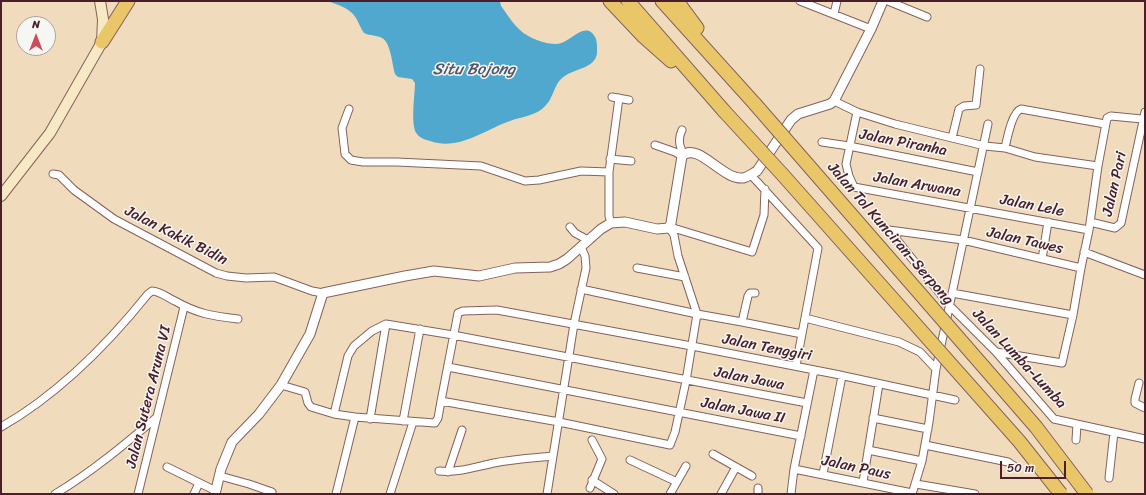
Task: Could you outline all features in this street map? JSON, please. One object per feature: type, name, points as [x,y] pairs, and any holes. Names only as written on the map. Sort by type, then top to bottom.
[{"type":"highway","points":[[102,42],[128,1]]},
{"type":"highway","points":[[610,1],[644,37],[710,95]]},
{"type":"highway","points":[[628,1],[724,111],[788,180],[1019,441],[1061,494]]},
{"type":"highway","name":"Jalan Tol Kunciran–Serpong","points":[[662,1],[755,104],[1036,427],[1087,494]]},
{"type":"highway","points":[[677,1],[755,104]]},
{"type":"main road","points":[[1,196],[50,133],[102,42],[103,18],[100,1]]},
{"type":"street","points":[[800,1],[871,29]]},
{"type":"street","points":[[834,14],[837,1]]},
{"type":"street","points":[[683,155],[688,152],[700,154],[716,168],[733,176],[743,178],[751,175],[757,170],[791,120],[798,114],[830,104],[834,101],[871,29],[883,1]]},
{"type":"street","points":[[888,1],[928,17]]},
{"type":"street","points":[[952,138],[959,109],[964,106],[976,105],[980,69]]},
{"type":"street","points":[[611,223],[609,216],[609,172],[615,97],[629,100]]},
{"type":"street","points":[[834,101],[857,112],[895,124],[984,146],[1004,148],[1035,157],[1098,166]]},
{"type":"street","points":[[349,109],[342,128],[345,154],[351,160],[363,162],[481,166],[524,181],[539,180],[581,171],[609,172]]},
{"type":"street","points":[[1004,148],[1014,117],[1018,110],[1021,109],[1105,124]]},
{"type":"street","points":[[849,146],[857,112]]},
{"type":"street","points":[[996,352],[1062,363],[1074,315],[1105,124],[1107,118],[1111,116],[1142,120],[1145,112]]},
{"type":"street","name":"Jalan Pari","points":[[1090,222],[1115,228],[1121,223],[1142,120]]},
{"type":"street","points":[[912,493],[922,461],[936,369],[988,124]]},
{"type":"street","points":[[442,401],[559,422],[670,445],[675,432],[686,381],[697,314],[678,256],[674,235],[670,228],[683,155],[679,141],[682,130]]},
{"type":"street","name":"Jalan Piranha","points":[[822,142],[978,172]]},
{"type":"street","points":[[655,145],[683,155]]},
{"type":"street","name":"Jalan Arwana","points":[[849,146],[846,164],[854,187],[970,208]]},
{"type":"street","points":[[610,159],[631,161]]},
{"type":"street","name":"Jalan Kakik Bidin","points":[[53,174],[59,175],[74,190],[104,213],[221,275],[246,278],[274,277],[312,291],[323,293]]},
{"type":"street","points":[[751,175],[818,248],[796,366]]},
{"type":"street","points":[[167,467],[216,493],[220,476],[232,442],[259,414],[281,385],[310,334],[323,293],[434,271],[479,276],[515,268],[550,267],[559,264],[581,247],[601,228],[611,223],[624,222],[658,229],[670,228],[752,252],[764,216],[765,189]]},
{"type":"street","name":"Jalan Lele","points":[[970,208],[1089,230]]},
{"type":"street","points":[[1042,259],[1048,222]]},
{"type":"street","points":[[570,227],[575,233],[588,240]]},
{"type":"street","name":"Jalan Tawes","points":[[889,230],[963,240],[1081,268]]},
{"type":"street","name":"Jalan Lumba-Lumba","points":[[889,230],[950,306],[996,352],[1054,419],[1145,439]]},
{"type":"street","points":[[547,494],[574,324],[586,268],[586,256],[581,247]]},
{"type":"street","points":[[1084,252],[1145,275]]},
{"type":"street","points":[[637,268],[685,277]]},
{"type":"street","points":[[581,289],[697,314],[802,334]]},
{"type":"street","points":[[1,427],[15,419],[63,384],[108,341],[150,292],[156,291],[184,307],[204,314],[238,320]]},
{"type":"street","points":[[742,322],[748,296],[750,293],[755,293]]},
{"type":"street","points":[[952,293],[1074,315]]},
{"type":"street","name":"Jalan Sutera Aruna VI","points":[[138,494],[184,307]]},
{"type":"street","name":"Jalan Tenggiri","points":[[413,422],[435,423],[438,418],[456,316],[462,311],[497,310],[796,366],[955,400]]},
{"type":"street","points":[[805,318],[899,342],[920,352],[936,369]]},
{"type":"street","points":[[334,414],[348,356],[354,346],[372,331],[386,324]]},
{"type":"street","points":[[370,419],[386,324]]},
{"type":"street","name":"Jalan Jawa","points":[[386,324],[569,357],[807,404]]},
{"type":"street","points":[[403,421],[420,329]]},
{"type":"street","name":"Jalan Jawa II","points":[[448,367],[801,436]]},
{"type":"street","points":[[791,494],[794,469],[814,370]]},
{"type":"street","points":[[823,474],[842,376]]},
{"type":"street","points":[[1138,383],[1135,403],[1145,408]]},
{"type":"street","points":[[863,482],[879,384]]},
{"type":"street","points":[[281,385],[305,392],[308,403],[311,407],[334,414],[370,419],[413,422],[390,494]]},
{"type":"street","points":[[55,494],[116,452],[158,416]]},
{"type":"street","points":[[336,494],[354,417]]},
{"type":"street","points":[[874,418],[928,429]]},
{"type":"street","points":[[1076,440],[1077,424]]},
{"type":"street","points":[[448,472],[462,430]]},
{"type":"street","points":[[1109,478],[1114,432]]},
{"type":"street","points":[[590,488],[602,459],[592,440]]},
{"type":"street","points":[[925,445],[1008,462],[1014,466]]},
{"type":"street","points":[[868,450],[922,461]]},
{"type":"street","points":[[713,454],[752,476]]},
{"type":"street","points":[[439,471],[448,472],[470,470],[495,463],[553,456]]},
{"type":"street","points":[[630,460],[677,482]]},
{"type":"street","points":[[670,494],[686,466]]},
{"type":"street","points":[[721,494],[736,467]]},
{"type":"street","name":"Jalan Paus","points":[[794,469],[912,493]]},
{"type":"street","points":[[220,476],[272,492]]},
{"type":"street","points":[[594,481],[611,492]]},
{"type":"street","points":[[194,494],[199,483]]},
{"type":"street","points":[[916,484],[975,494]]},
{"type":"water","name":"Situ Bojong","points":[[328,1],[500,1],[501,6],[517,28],[527,36],[537,40],[556,44],[567,40],[582,31],[587,30],[591,32],[597,41],[597,56],[590,65],[572,72],[561,79],[550,99],[542,109],[461,141],[441,143],[430,141],[420,137],[415,130],[413,117],[415,83],[412,79],[398,77],[395,74],[389,49],[385,41],[380,37],[364,33],[356,18],[350,12],[344,7]]}]
